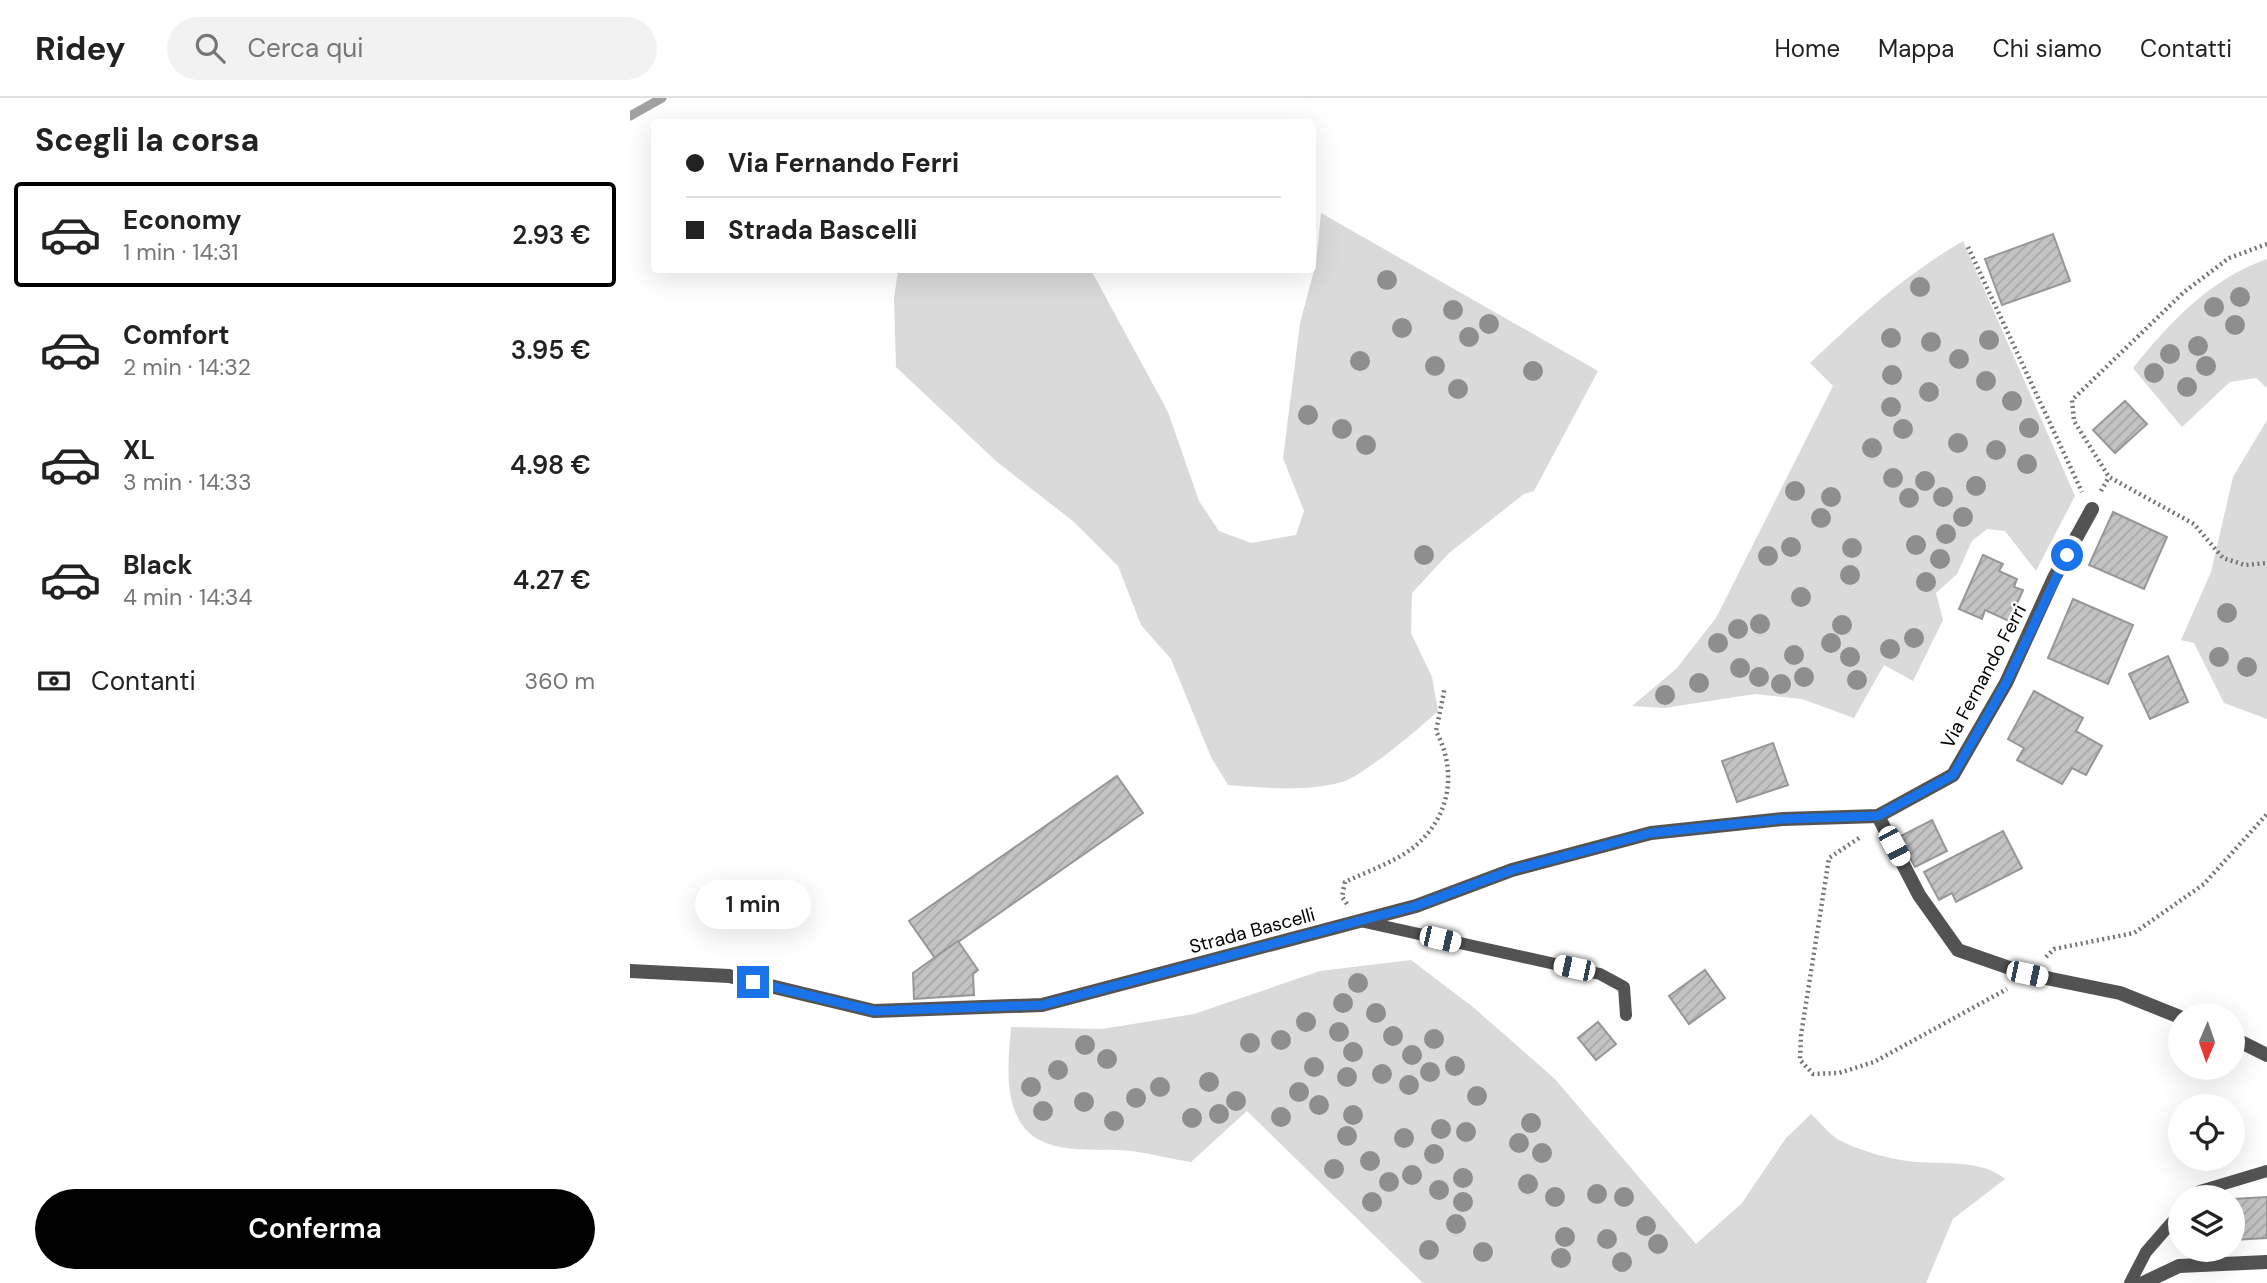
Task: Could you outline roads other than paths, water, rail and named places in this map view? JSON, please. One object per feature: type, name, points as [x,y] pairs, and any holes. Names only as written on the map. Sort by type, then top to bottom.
[{"type":"street","name":"Via Fernando Ferri","points":[[1878,816],[1953,775],[2006,683],[2054,578],[2092,509]]},
{"type":"street","name":"Strada Bascelli","points":[[630,971],[729,976],[874,1011],[1042,1005],[1416,906],[1512,870],[1651,833],[1783,819],[1878,816]]},
{"type":"street","points":[[1878,816],[1919,895],[1958,950],[2027,974],[2120,993],[2168,1012]]},
{"type":"street","points":[[2245,1044],[2267,1055]]},
{"type":"street","points":[[2143,1283],[2179,1266],[2267,1262]]},
{"type":"lane","points":[[1360,921],[1600,974],[1624,988],[1626,1014]]},
{"type":"lane","points":[[2220,1185],[2267,1171]]},
{"type":"lane","points":[[2130,1283],[2146,1252],[2168,1227]]},
{"type":"waterway","points":[[630,116],[662,98]]}]
